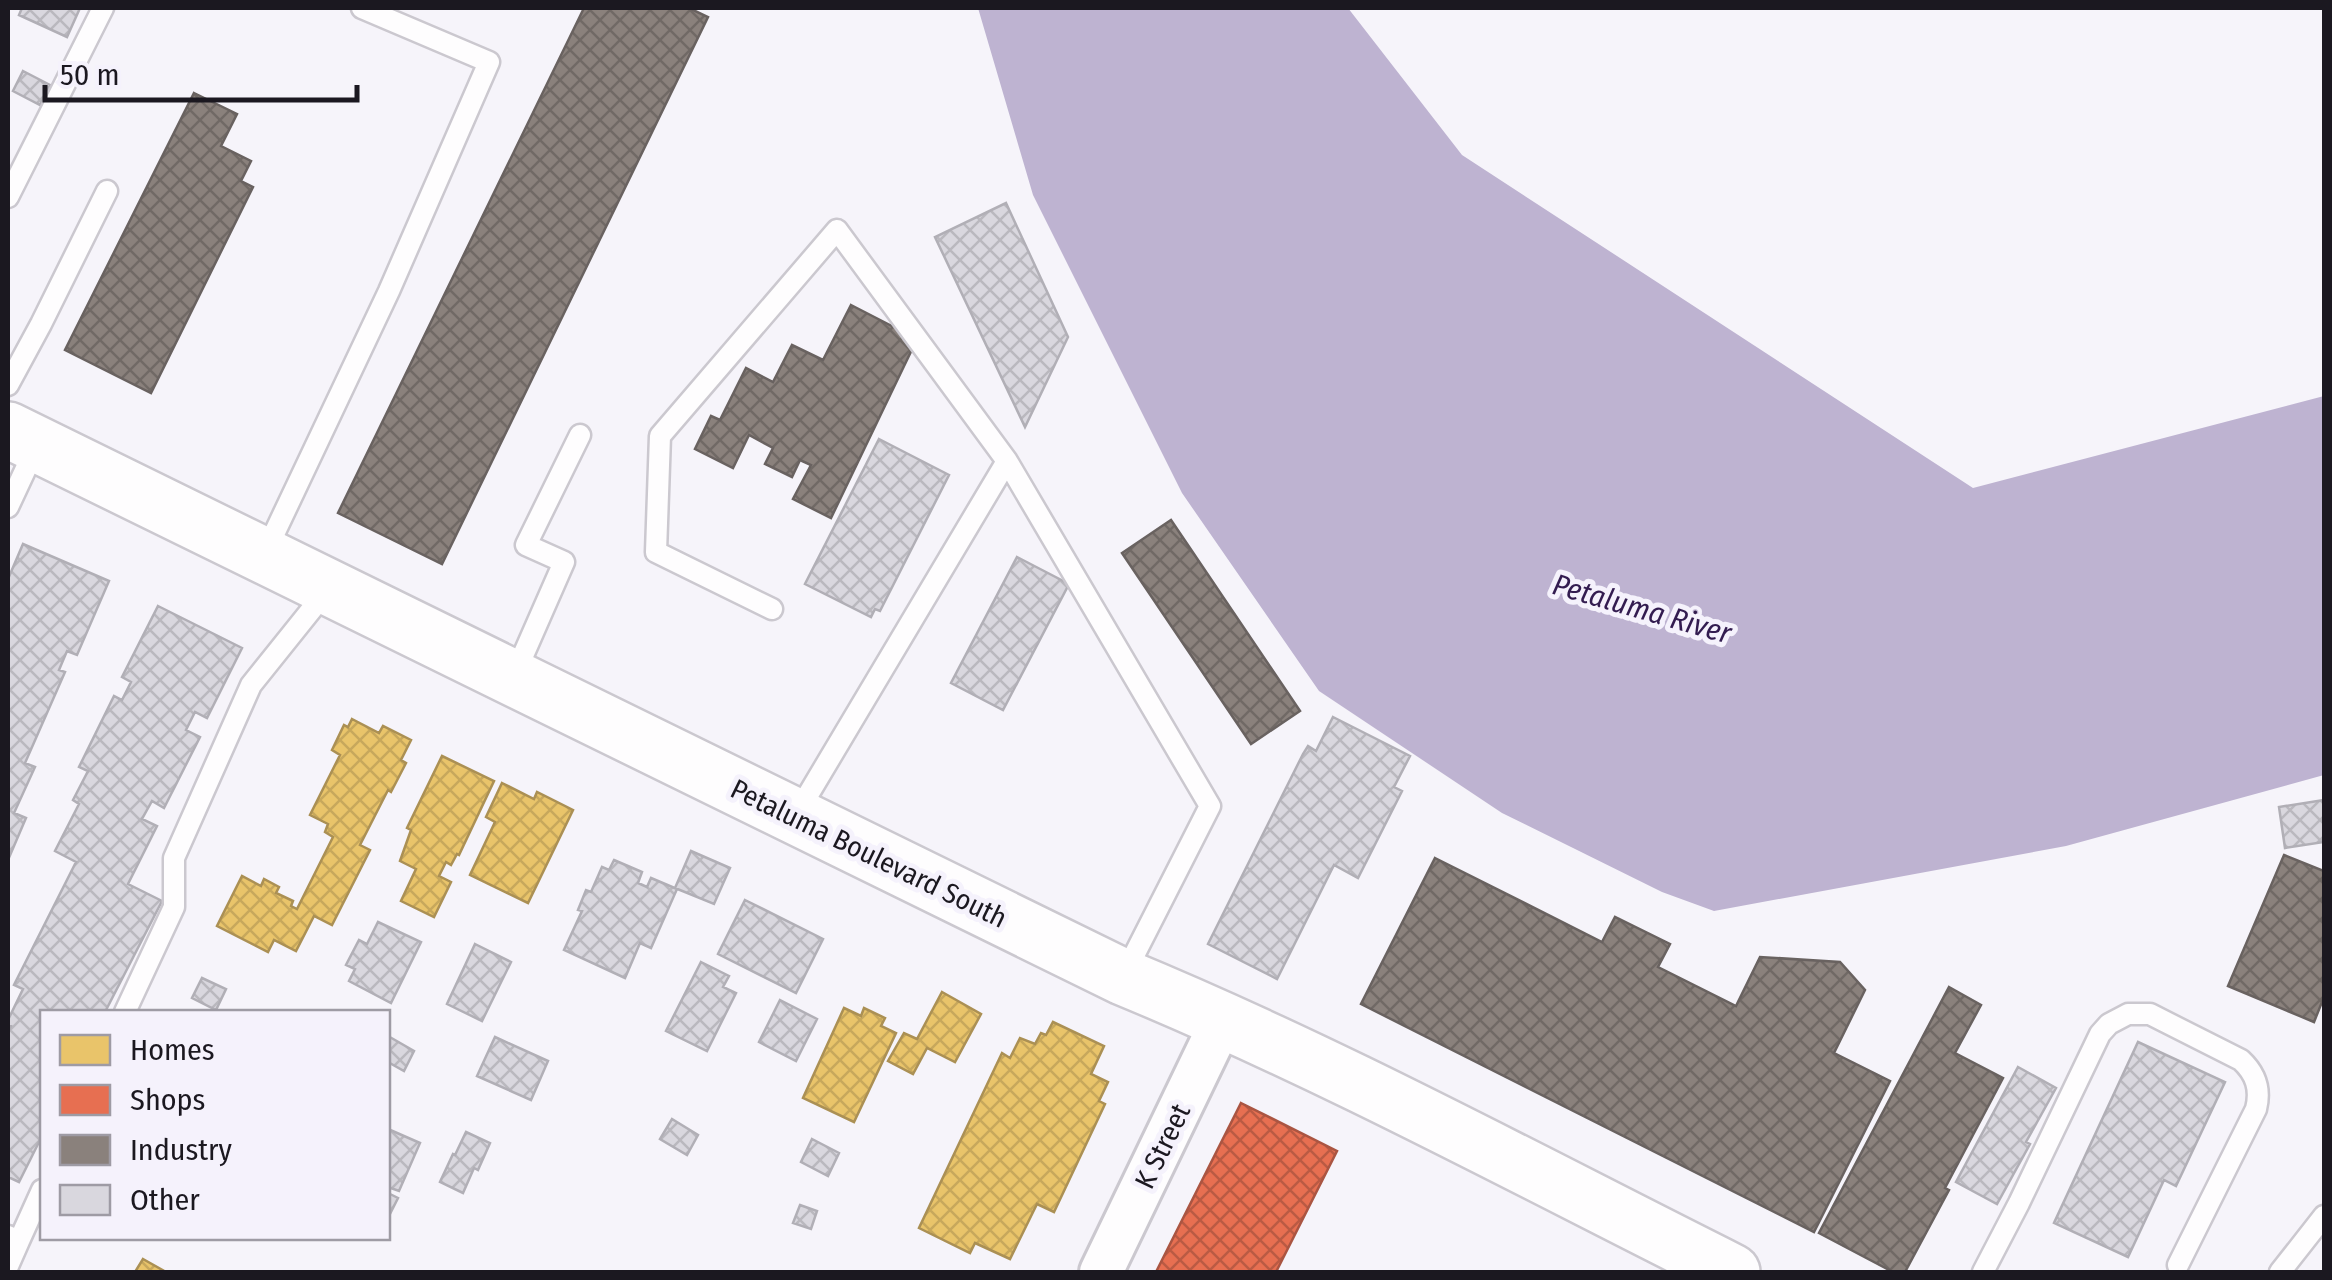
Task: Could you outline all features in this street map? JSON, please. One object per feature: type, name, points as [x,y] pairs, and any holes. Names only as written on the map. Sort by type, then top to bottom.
[{"type":"main road","name":"Petaluma Boulevard South","points":[[22,438],[1123,977],[1224,1019],[1419,1114],[1732,1272]]},
{"type":"street","name":"K Street","points":[[1101,1272],[1224,1019]]},
{"type":"lane","points":[[8,197],[102,8]]},
{"type":"lane","points":[[263,556],[389,292],[489,62],[362,8]]},
{"type":"lane","points":[[8,385],[107,191]]},
{"type":"lane","points":[[772,609],[656,552],[660,436],[837,230],[1007,462],[1210,806],[1123,977]]},
{"type":"lane","points":[[513,678],[564,562],[526,545],[580,435]]},
{"type":"lane","points":[[8,508],[22,438]]},
{"type":"lane","points":[[795,817],[1007,462]]},
{"type":"lane","points":[[126,1010],[174,907],[174,858],[251,685],[328,588]]},
{"type":"lane","points":[[1983,1272],[2100,1034],[2108,1024],[2128,1014],[2150,1014],[2241,1060],[2250,1069],[2260,1096],[2181,1270]]},
{"type":"lane","points":[[8,1266],[13,1239],[40,1193]]},
{"type":"lane","points":[[2280,1272],[2324,1216]]},
{"type":"water","name":"Petaluma River","points":[[978,8],[1348,8],[1462,155],[1973,488],[2324,396],[2324,775],[2066,846],[1714,911],[1662,892],[1502,813],[1319,691],[1182,493],[1033,195]]},
{"type":"building: Homes","points":[[352,719],[379,733],[383,726],[411,740],[401,760],[406,763],[360,845],[370,850],[332,925],[314,916],[296,951],[274,940],[268,952],[217,926],[242,876],[261,886],[264,879],[279,887],[276,893],[293,901],[291,906],[297,909],[333,837],[325,832],[328,824],[310,815],[340,755],[332,750],[344,725],[348,727]]},
{"type":"building: Homes","points":[[442,756],[494,781],[459,855],[451,865],[446,862],[439,876],[451,882],[434,917],[401,901],[416,869],[400,861],[411,830],[407,828]]},
{"type":"building: Homes","points":[[502,783],[534,799],[537,792],[573,810],[528,903],[470,875],[495,822],[486,817]]},
{"type":"building: Homes","points":[[942,992],[981,1014],[955,1062],[927,1048],[913,1074],[888,1061],[904,1033],[917,1039]]},
{"type":"building: Homes","points":[[844,1008],[861,1016],[864,1008],[881,1016],[885,1018],[881,1026],[896,1033],[854,1122],[803,1098]]},
{"type":"building: Homes","points":[[1053,1022],[1104,1046],[1091,1074],[1108,1082],[1099,1101],[1105,1104],[1054,1212],[1037,1204],[1010,1259],[975,1243],[970,1253],[919,1228],[1002,1053],[1010,1058],[1020,1038],[1035,1044]]},
{"type":"building: Homes","points":[[143,1259],[166,1272],[135,1272]]},
{"type":"building: Shops","points":[[1241,1103],[1337,1151],[1276,1272],[1156,1272]]},
{"type":"building: Industry","points":[[584,8],[689,8],[708,17],[442,564],[338,513]]},
{"type":"building: Industry","points":[[194,93],[237,114],[221,146],[251,161],[241,181],[253,187],[151,393],[65,350]]},
{"type":"building: Industry","points":[[851,305],[917,339],[831,518],[793,499],[811,465],[800,460],[792,477],[765,464],[773,448],[749,435],[733,468],[695,449],[711,416],[720,420],[746,368],[773,382],[792,345],[823,360]]},
{"type":"building: Industry","points":[[1171,520],[1300,711],[1251,744],[1122,553]]},
{"type":"building: Industry","points":[[2284,855],[2324,871],[2324,997],[2314,1022],[2228,986]]},
{"type":"building: Industry","points":[[1435,858],[1602,942],[1615,917],[1670,944],[1658,967],[1736,1006],[1760,957],[1840,962],[1865,990],[1834,1053],[1890,1081],[1814,1232],[1361,1004]]},
{"type":"building: Industry","points":[[1949,987],[1981,1005],[1955,1053],[2003,1078],[1905,1272],[1893,1272],[1819,1233]]},
{"type":"building: Other","points":[[22,8],[80,8],[67,37],[19,15]]},
{"type":"building: Other","points":[[23,71],[50,85],[40,105],[13,91]]},
{"type":"building: Other","points":[[1006,203],[1068,337],[1025,427],[935,237]]},
{"type":"building: Other","points":[[879,439],[949,475],[880,611],[875,609],[871,617],[805,584]]},
{"type":"building: Other","points":[[23,544],[109,581],[77,655],[67,651],[59,670],[65,672],[25,763],[35,767],[14,813],[26,818],[8,860],[8,579]]},
{"type":"building: Other","points":[[1017,557],[1069,584],[1003,710],[951,683]]},
{"type":"building: Other","points":[[158,606],[242,648],[207,718],[195,712],[186,730],[200,737],[164,808],[152,801],[142,819],[157,826],[128,884],[162,901],[106,1010],[40,1010],[40,1140],[19,1182],[8,1177],[8,1020],[23,989],[14,985],[76,862],[55,851],[79,804],[73,800],[88,771],[79,767],[114,696],[122,700],[131,682],[122,677]]},
{"type":"building: Other","points":[[1333,717],[1410,756],[1394,787],[1402,791],[1358,878],[1334,865],[1277,979],[1208,944],[1303,754],[1308,746],[1316,751]]},
{"type":"building: Other","points":[[2324,800],[2324,842],[2285,848],[2279,807]]},
{"type":"building: Other","points":[[691,851],[730,868],[714,904],[675,888]]},
{"type":"building: Other","points":[[614,860],[642,872],[638,883],[647,887],[651,878],[677,889],[651,948],[640,943],[625,978],[564,950],[582,911],[578,910],[586,890],[591,892],[602,867],[609,870]]},
{"type":"building: Other","points":[[745,900],[823,939],[796,993],[718,954]]},
{"type":"building: Other","points":[[378,922],[421,942],[391,1003],[349,981],[355,969],[346,965],[359,940],[367,944]]},
{"type":"building: Other","points":[[475,944],[511,962],[482,1021],[447,1004]]},
{"type":"building: Other","points":[[701,962],[729,976],[723,987],[736,993],[707,1051],[666,1031]]},
{"type":"building: Other","points":[[202,978],[226,989],[216,1010],[192,998]]},
{"type":"building: Other","points":[[780,1000],[817,1019],[796,1061],[759,1042]]},
{"type":"building: Other","points":[[390,1037],[414,1051],[404,1071],[390,1063]]},
{"type":"building: Other","points":[[495,1037],[548,1061],[531,1100],[477,1076]]},
{"type":"building: Other","points":[[2138,1042],[2225,1082],[2176,1186],[2164,1180],[2128,1257],[2054,1223]]},
{"type":"building: Other","points":[[2018,1067],[2056,1088],[1997,1204],[1956,1182]]},
{"type":"building: Other","points":[[672,1119],[698,1135],[687,1155],[660,1139]]},
{"type":"building: Other","points":[[390,1130],[420,1143],[399,1191],[390,1188]]},
{"type":"building: Other","points":[[466,1132],[490,1143],[463,1193],[440,1182]]},
{"type":"building: Other","points":[[812,1139],[839,1153],[828,1176],[801,1162]]},
{"type":"building: Other","points":[[390,1194],[398,1198],[390,1214]]},
{"type":"building: Other","points":[[800,1205],[817,1211],[811,1229],[793,1223]]}]
